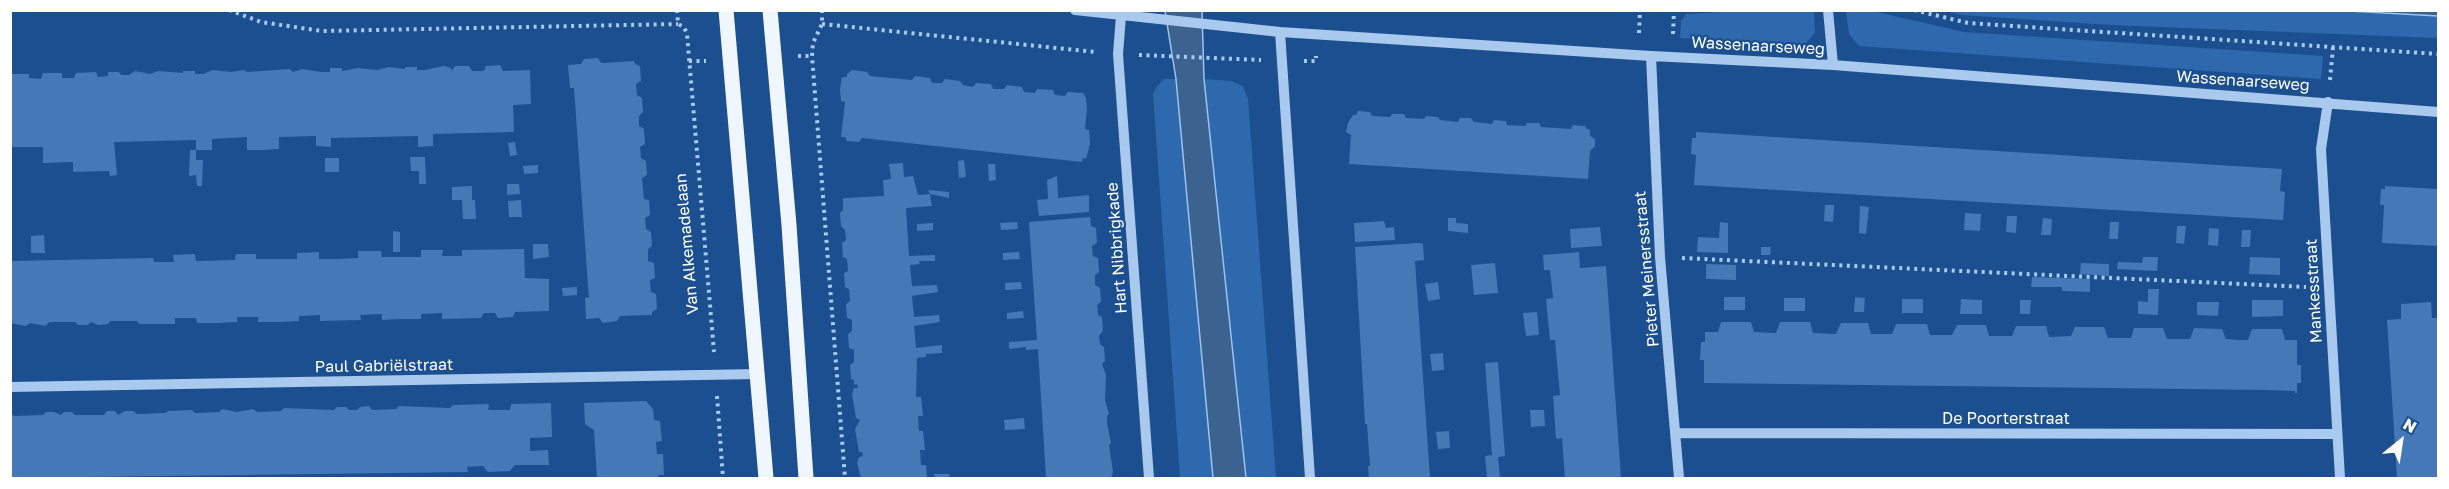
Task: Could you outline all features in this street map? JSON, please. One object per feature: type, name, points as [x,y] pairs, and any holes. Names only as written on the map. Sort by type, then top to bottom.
[{"type":"main road","points":[[726,10],[759,374],[766,478]]},
{"type":"main road","points":[[770,10],[789,225],[806,478]]},
{"type":"street","name":"Wassenaarseweg","points":[[1075,10],[1280,32],[1651,56],[1833,65],[2439,112]]},
{"type":"street","points":[[1828,10],[1833,65]]},
{"type":"street","name":"Hart Nibbrigkade","points":[[1121,15],[1118,54],[1149,478]]},
{"type":"street","points":[[1280,32],[1310,478]]},
{"type":"street","name":"Pieter Meinersstraat","points":[[1651,56],[1660,257],[1679,478]]},
{"type":"street","name":"Mankesstraat","points":[[2328,102],[2321,149],[2340,478]]},
{"type":"street","name":"Paul Gabriëlstraat","points":[[10,387],[759,374]]},
{"type":"street","name":"De Poorterstraat","points":[[1676,433],[2337,434]]},
{"type":"path","points":[[229,10],[261,22],[322,31],[678,24]]},
{"type":"path","name":"Van Alkemadelaan","points":[[677,10],[678,24],[684,27],[687,34],[723,478]]},
{"type":"path","points":[[822,10],[822,24],[813,44],[812,56],[844,478]]},
{"type":"path","points":[[1914,10],[1968,23],[2439,54]]},
{"type":"path","points":[[822,24],[1118,54],[1214,59]]},
{"type":"path","points":[[2328,102],[2332,47]]},
{"type":"path","points":[[1660,257],[2328,288]]},
{"type":"shaded area","points":[[1165,11],[1202,11],[1204,79],[1246,478],[1213,478],[1176,79]]},
{"type":"shaded area","points":[[1814,11],[1815,33],[1804,45],[1680,38],[1681,21],[1686,14]]},
{"type":"shaded area","points":[[1846,11],[1872,11],[1964,32],[2323,56],[2321,79],[1859,46],[1849,34]]},
{"type":"shaded area","points":[[1945,11],[2349,11],[2438,16],[2438,38],[2110,25],[1962,15]]},
{"type":"shaded area","points":[[2349,11],[2438,11],[2438,16]]},
{"type":"shaded area","points":[[1164,79],[1176,79],[1213,478],[1180,478],[1153,94]]},
{"type":"shaded area","points":[[1204,79],[1231,81],[1243,86],[1248,99],[1276,478],[1246,478]]},
{"type":"building","points":[[598,58],[601,63],[634,61],[640,66],[641,81],[636,84],[637,95],[642,98],[643,112],[639,116],[639,126],[644,129],[645,144],[640,147],[641,158],[646,161],[647,175],[642,178],[644,199],[649,200],[650,215],[645,218],[646,229],[651,232],[652,246],[648,249],[648,261],[654,263],[655,278],[650,280],[651,292],[656,294],[657,309],[652,312],[652,315],[620,316],[617,321],[603,323],[599,318],[586,319],[585,298],[589,297],[574,88],[570,88],[568,65],[581,64],[584,59]]},
{"type":"building","points":[[500,65],[503,71],[530,70],[531,104],[513,105],[514,132],[433,134],[433,146],[418,147],[418,136],[331,138],[331,147],[316,146],[316,136],[279,137],[279,149],[263,150],[247,150],[247,137],[212,139],[212,150],[196,150],[196,140],[114,142],[117,175],[110,176],[109,171],[73,172],[73,162],[43,163],[43,147],[10,147],[10,74],[29,74],[29,78],[41,79],[43,73],[62,73],[62,78],[74,78],[76,73],[96,72],[98,77],[108,76],[108,72],[129,75],[135,71],[150,74],[158,71],[183,73],[183,71],[195,71],[195,74],[203,74],[213,70],[231,72],[244,70],[247,72],[290,69],[293,72],[302,69],[330,72],[330,68],[342,68],[342,71],[358,68],[377,70],[389,67],[405,69],[405,67],[417,67],[417,70],[425,70],[444,66],[451,68],[452,71],[455,66],[469,66],[472,71],[484,71],[486,66]]},
{"type":"building","points":[[852,70],[867,72],[870,76],[912,80],[915,76],[930,78],[932,83],[942,83],[945,79],[960,81],[963,85],[973,87],[976,83],[991,84],[993,89],[1004,89],[1007,85],[1022,87],[1024,92],[1035,93],[1037,89],[1053,90],[1055,95],[1065,96],[1068,92],[1083,93],[1087,109],[1085,129],[1089,130],[1090,144],[1086,159],[1083,158],[1082,162],[862,138],[859,142],[847,141],[845,137],[841,137],[845,102],[841,101],[840,89],[842,77],[847,77]]},
{"type":"building","points":[[1358,111],[1370,112],[1372,116],[1390,117],[1392,114],[1404,114],[1406,118],[1424,119],[1426,116],[1458,122],[1460,118],[1471,118],[1474,122],[1492,124],[1494,120],[1506,121],[1507,125],[1525,126],[1527,123],[1539,123],[1541,127],[1571,129],[1573,125],[1585,126],[1590,130],[1590,136],[1595,139],[1595,146],[1590,151],[1588,179],[1349,164],[1351,135],[1346,132],[1348,123]]},
{"type":"building","points":[[1696,132],[2282,169],[2280,191],[2285,192],[2283,220],[1694,185],[1696,155],[1691,154],[1692,138],[1696,138]]},
{"type":"building","points":[[515,142],[517,155],[510,156],[508,143]]},
{"type":"building","points":[[190,150],[196,150],[196,160],[203,160],[202,186],[197,186],[196,175],[189,176]]},
{"type":"building","points":[[410,157],[425,157],[426,184],[419,184],[419,171],[411,171]]},
{"type":"building","points":[[325,158],[339,158],[339,172],[325,172]]},
{"type":"building","points":[[964,160],[966,177],[959,178],[958,161]]},
{"type":"building","points":[[903,163],[904,177],[913,176],[918,195],[930,194],[932,206],[906,208],[909,256],[935,255],[935,261],[919,261],[920,264],[910,265],[912,286],[937,285],[938,292],[912,296],[914,317],[939,315],[940,322],[914,326],[916,348],[942,345],[942,353],[926,354],[926,357],[917,358],[916,397],[921,397],[923,416],[918,416],[919,431],[923,431],[925,450],[920,450],[921,465],[926,465],[927,478],[861,478],[857,463],[859,457],[863,456],[862,452],[859,452],[855,429],[860,420],[856,418],[852,394],[854,388],[858,388],[851,379],[850,365],[854,362],[854,350],[849,348],[848,334],[852,331],[852,320],[847,318],[846,304],[850,301],[849,289],[845,287],[844,273],[848,271],[847,259],[843,257],[842,243],[846,240],[845,230],[841,226],[840,213],[843,210],[843,199],[845,198],[884,196],[883,180],[891,179],[889,164]]},
{"type":"building","points":[[988,164],[995,164],[996,180],[989,181]]},
{"type":"building","points":[[538,165],[538,173],[524,174],[523,166]]},
{"type":"building","points":[[1057,176],[1058,198],[1089,195],[1089,212],[1039,216],[1037,200],[1048,199],[1047,180]]},
{"type":"building","points":[[507,184],[519,184],[520,194],[507,195]]},
{"type":"building","points":[[472,186],[476,219],[463,219],[462,200],[452,200],[452,187]]},
{"type":"building","points":[[2385,186],[2438,189],[2438,246],[2382,243],[2384,205],[2380,205],[2381,189],[2385,189]]},
{"type":"building","points":[[928,190],[949,192],[949,198],[930,194]]},
{"type":"building","points":[[521,200],[522,217],[509,217],[508,201]]},
{"type":"building","points":[[1825,205],[1834,205],[1833,222],[1824,221]]},
{"type":"building","points":[[1860,206],[1869,207],[1866,234],[1859,233]]},
{"type":"building","points":[[1965,213],[1981,214],[1980,231],[1964,230]]},
{"type":"building","points":[[2007,216],[2017,216],[2016,233],[2006,232]]},
{"type":"building","points":[[1090,217],[1091,226],[1096,228],[1097,243],[1092,246],[1093,256],[1098,258],[1099,272],[1095,275],[1095,285],[1100,288],[1101,302],[1097,305],[1098,315],[1102,317],[1103,331],[1099,336],[1100,344],[1104,347],[1105,361],[1102,364],[1106,375],[1105,400],[1109,414],[1107,423],[1113,472],[1111,478],[1046,478],[1038,349],[1026,350],[1026,347],[1009,349],[1009,342],[1037,340],[1029,222]]},
{"type":"building","points":[[1448,218],[1456,218],[1456,223],[1468,224],[1468,233],[1448,231]]},
{"type":"building","points":[[2043,218],[2052,219],[2051,235],[2041,235]]},
{"type":"building","points":[[1384,221],[1386,228],[1394,227],[1395,240],[1355,242],[1354,223]]},
{"type":"building","points":[[1017,222],[1018,229],[1001,230],[1000,223]]},
{"type":"building","points":[[1720,222],[1728,223],[1728,253],[1697,252],[1698,237],[1719,238]]},
{"type":"building","points":[[2110,222],[2119,222],[2118,239],[2109,239]]},
{"type":"building","points":[[933,223],[933,230],[917,231],[917,224]]},
{"type":"building","points":[[2177,226],[2186,226],[2184,244],[2176,243]]},
{"type":"building","points":[[1600,227],[1602,246],[1571,248],[1570,229]]},
{"type":"building","points":[[2209,228],[2219,229],[2218,246],[2208,245]]},
{"type":"building","points":[[2242,230],[2251,230],[2250,247],[2241,247]]},
{"type":"building","points":[[393,231],[400,232],[400,252],[393,252]]},
{"type":"building","points":[[44,235],[45,253],[31,253],[31,236]]},
{"type":"building","points":[[533,244],[548,244],[549,257],[533,259]]},
{"type":"building","points":[[1423,244],[1424,260],[1415,261],[1430,478],[1369,478],[1355,247]]},
{"type":"building","points":[[1761,247],[1771,247],[1770,255],[1761,255]]},
{"type":"building","points":[[524,249],[525,278],[549,279],[549,311],[515,312],[513,317],[498,318],[495,313],[484,313],[481,318],[442,319],[442,313],[421,314],[421,319],[382,320],[382,314],[360,315],[361,320],[320,321],[320,315],[299,316],[299,321],[279,322],[258,322],[258,317],[237,317],[237,322],[217,323],[197,323],[196,318],[175,318],[175,324],[110,321],[108,324],[98,325],[91,322],[88,325],[78,325],[75,322],[49,322],[46,326],[30,323],[26,326],[10,323],[10,261],[153,258],[154,262],[174,262],[173,255],[195,254],[196,261],[235,260],[236,254],[256,254],[256,259],[297,259],[297,253],[319,252],[319,259],[339,259],[358,258],[358,251],[381,251],[382,257],[421,257],[421,250],[443,250],[442,256],[462,256],[462,250]]},
{"type":"building","points":[[1019,252],[1020,259],[1003,260],[1003,253]]},
{"type":"building","points":[[1579,252],[1580,268],[1606,266],[1621,478],[1565,478],[1562,438],[1556,439],[1553,396],[1560,395],[1555,340],[1550,340],[1546,299],[1553,298],[1550,270],[1544,270],[1543,255]]},
{"type":"building","points":[[2143,257],[2158,257],[2157,271],[2117,269],[2118,262],[2142,263]]},
{"type":"building","points":[[2250,257],[2280,258],[2280,275],[2249,274]]},
{"type":"building","points":[[1495,263],[1498,293],[1474,295],[1471,265]]},
{"type":"building","points":[[2081,263],[2109,264],[2109,276],[2080,274]]},
{"type":"building","points":[[1706,264],[1736,265],[1736,280],[1706,279]]},
{"type":"building","points":[[2032,277],[2090,279],[2090,292],[2062,291],[2062,287],[2031,287]]},
{"type":"building","points":[[1021,282],[1022,289],[1005,290],[1005,283]]},
{"type":"building","points":[[1438,282],[1440,299],[1428,301],[1425,284]]},
{"type":"building","points":[[577,287],[577,295],[563,296],[562,288]]},
{"type":"building","points":[[2148,289],[2159,289],[2158,315],[2138,314],[2138,301],[2148,302]]},
{"type":"building","points":[[1724,297],[1745,297],[1745,310],[1724,310]]},
{"type":"building","points":[[1855,297],[1865,298],[1864,312],[1854,312]]},
{"type":"building","points":[[1784,298],[1805,298],[1805,311],[1784,311]]},
{"type":"building","points":[[1902,299],[1923,299],[1923,313],[1902,313]]},
{"type":"building","points":[[1961,299],[1982,300],[1982,314],[1960,314]]},
{"type":"building","points":[[2020,300],[2031,300],[2030,314],[2020,314]]},
{"type":"building","points":[[2252,300],[2283,300],[2283,316],[2252,317]]},
{"type":"building","points":[[2197,302],[2219,302],[2218,316],[2197,315]]},
{"type":"building","points":[[2431,302],[2432,318],[2438,318],[2438,478],[2397,478],[2387,320],[2401,319],[2401,304]]},
{"type":"building","points":[[1023,311],[1024,318],[1007,319],[1007,313]]},
{"type":"building","points":[[1537,312],[1539,335],[1526,336],[1523,313]]},
{"type":"building","points":[[1721,322],[1751,322],[1754,332],[1776,333],[1780,322],[1810,322],[1813,333],[1836,334],[1841,323],[1868,323],[1871,334],[1892,334],[1896,324],[1927,324],[1930,335],[1952,335],[1957,325],[1986,325],[1989,336],[2012,336],[2016,326],[2046,326],[2049,337],[2071,336],[2075,327],[2104,327],[2108,338],[2131,338],[2134,328],[2163,328],[2167,339],[2190,339],[2194,328],[2222,329],[2226,339],[2238,340],[2248,340],[2252,329],[2282,329],[2285,340],[2297,340],[2297,365],[2301,365],[2301,383],[2297,383],[2297,393],[2295,393],[2295,391],[2266,390],[1704,383],[1704,360],[1700,360],[1701,342],[1705,342],[1705,332],[1718,332]]},
{"type":"building","points":[[1443,353],[1444,370],[1432,371],[1430,354]]},
{"type":"building","points":[[1498,362],[1505,456],[1498,457],[1500,478],[1487,478],[1485,456],[1492,455],[1485,363]]},
{"type":"building","points":[[646,401],[653,409],[654,420],[660,421],[662,441],[656,442],[657,454],[663,454],[664,475],[658,475],[659,478],[597,478],[594,430],[585,424],[584,403]]},
{"type":"building","points":[[551,403],[552,437],[530,438],[530,451],[548,450],[549,465],[515,465],[510,471],[488,472],[483,466],[467,467],[468,472],[10,478],[10,413],[14,416],[43,415],[46,412],[61,415],[64,412],[72,412],[75,415],[104,415],[107,411],[115,411],[118,415],[125,411],[133,411],[137,414],[192,410],[195,413],[219,412],[222,409],[237,412],[253,409],[257,412],[281,411],[284,408],[334,410],[337,407],[357,410],[360,407],[369,406],[372,410],[396,409],[399,406],[450,408],[453,405],[489,404],[488,410],[510,410],[511,404]]},
{"type":"building","points":[[1530,410],[1544,410],[1545,426],[1531,427]]},
{"type":"building","points":[[1024,418],[1025,429],[1005,430],[1004,420]]},
{"type":"building","points":[[1449,431],[1450,448],[1438,449],[1436,432]]},
{"type":"building","points":[[934,474],[949,474],[950,478],[935,478]]}]
